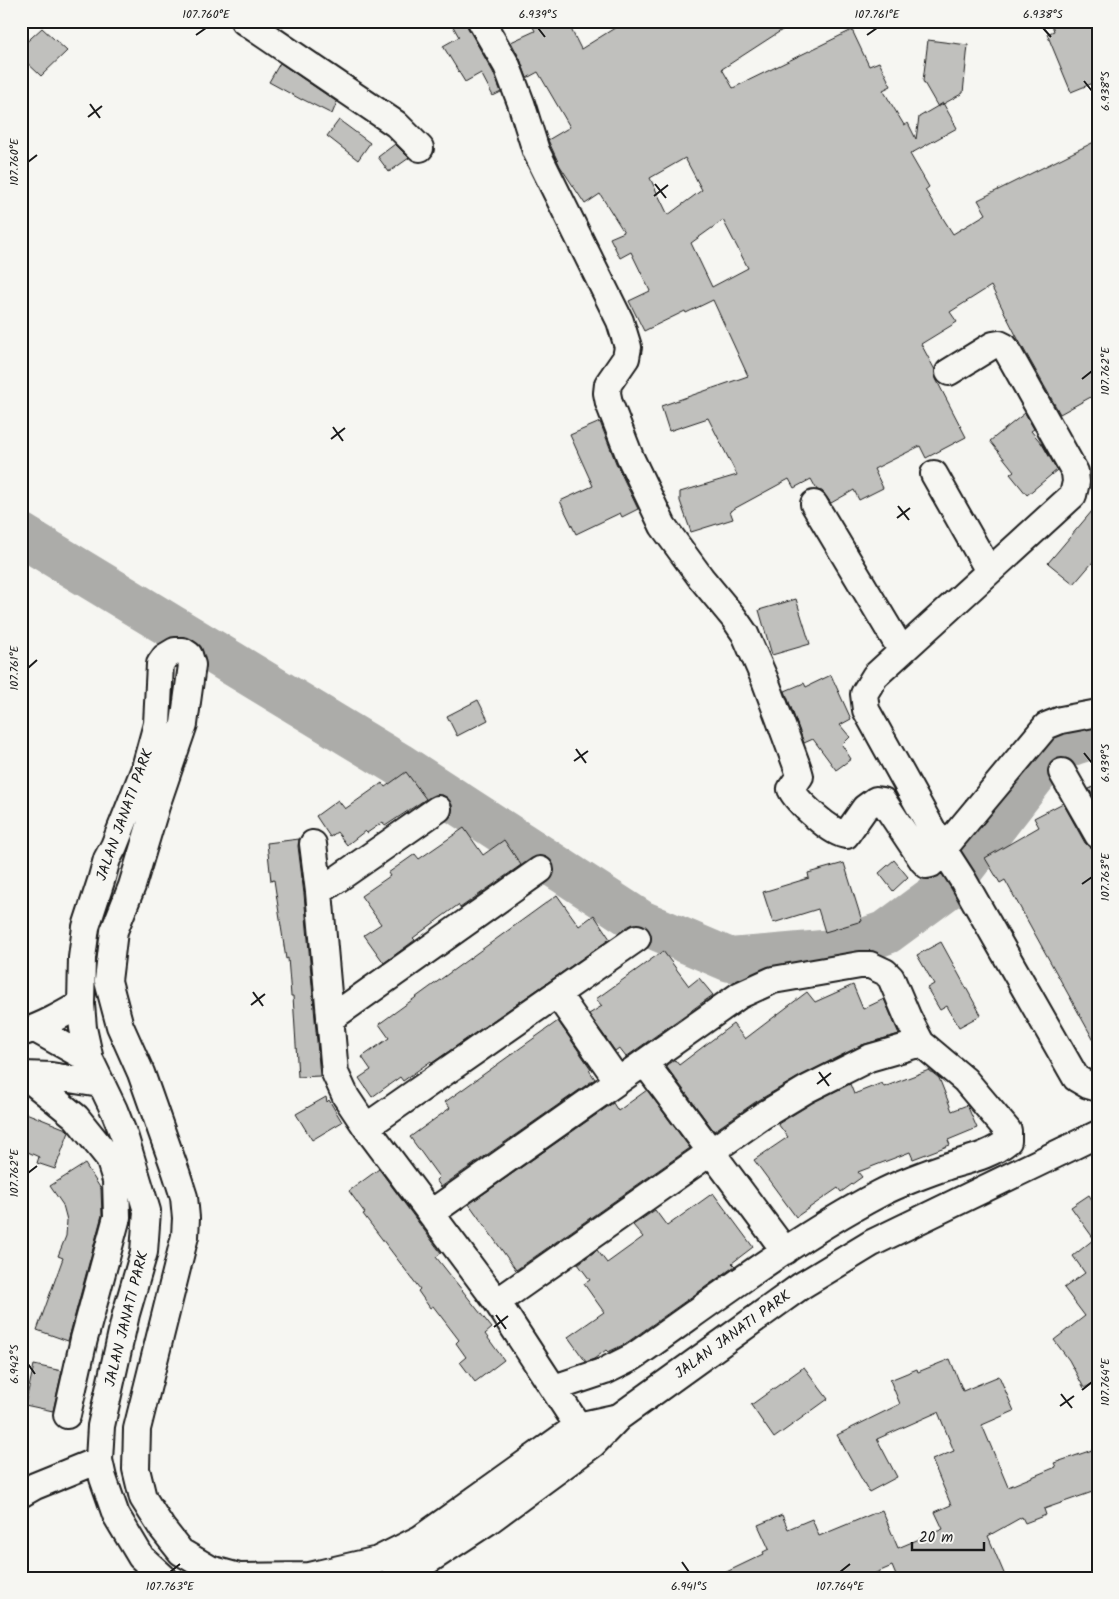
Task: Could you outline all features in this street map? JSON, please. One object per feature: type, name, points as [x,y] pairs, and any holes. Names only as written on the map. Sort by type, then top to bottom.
[{"type":"street","points":[[244,21],[396,124],[420,148]]},
{"type":"street","points":[[481,21],[507,66],[522,103],[536,151],[620,321],[628,347],[626,358],[608,384],[608,393],[609,403],[630,457],[663,526],[745,634],[765,680],[800,773],[791,789],[793,794],[839,835],[846,835],[865,808],[876,800],[883,801],[927,865],[931,864],[946,854],[1046,726],[1061,720],[1098,713]]},
{"type":"street","points":[[949,372],[993,345],[1000,344],[1005,347],[1075,472],[1076,482],[1073,495],[875,676],[864,694],[866,710],[946,854],[963,880],[1076,1078],[1098,1088]]},
{"type":"street","points":[[934,474],[989,571]]},
{"type":"street","points":[[814,504],[902,651]]},
{"type":"street","name":"JALAN JANATI PARK","points":[[132,886],[156,806],[184,724],[192,665],[189,655],[183,651],[175,651],[165,657],[160,664],[157,724],[146,768],[107,859],[86,927],[82,958],[81,1004],[83,1028],[90,1060],[125,1138],[147,1211],[144,1252],[126,1314],[101,1426],[88,1464],[103,1478],[116,1515],[141,1557],[164,1578]]},
{"type":"street","points":[[1062,772],[1098,835]]},
{"type":"street","points":[[320,892],[438,809]]},
{"type":"street","points":[[101,881],[132,886],[114,931],[108,981],[120,1026],[141,1073],[184,1197],[186,1218],[185,1236],[137,1429],[136,1469],[143,1498],[162,1528],[181,1552],[210,1570],[239,1577],[309,1576],[378,1560],[420,1539],[586,1435],[497,1302],[366,1127],[346,1097],[336,1073],[320,892],[313,844]]},
{"type":"street","points":[[330,1018],[540,870]]},
{"type":"street","points":[[366,1127],[637,938]]},
{"type":"street","points":[[431,1213],[740,995],[772,980],[860,965],[870,965],[885,972],[891,978],[921,1043],[966,1080],[1008,1131],[1008,1141],[1000,1147],[985,1154],[902,1182],[859,1205],[784,1251],[633,1357],[605,1371],[554,1388]]},
{"type":"street","points":[[557,994],[618,1081]]},
{"type":"street","points":[[28,1031],[81,1004]]},
{"type":"street","points":[[28,1031],[90,1060]]},
{"type":"street","points":[[497,1302],[762,1116],[842,1070],[869,1058],[921,1043]]},
{"type":"street","points":[[645,1063],[712,1150],[784,1251]]},
{"type":"street","points":[[23,1075],[51,1076],[100,1084]]},
{"type":"street","points":[[23,1075],[76,1117],[110,1158],[116,1180],[117,1217],[84,1339],[67,1415]]},
{"type":"street","points":[[125,1138],[158,1121]]},
{"type":"street","name":"JALAN JANATI PARK","points":[[395,1578],[420,1566],[487,1522],[586,1435],[619,1417],[816,1276],[872,1243],[1098,1134]]},
{"type":"street","points":[[21,1494],[35,1486],[88,1464]]},
{"type":"building","points":[[450,21],[466,21],[468,28],[493,72],[501,92],[493,96],[481,73],[465,82],[443,46],[459,37]]},
{"type":"building","points":[[530,21],[567,21],[581,49],[626,21],[796,21],[722,69],[733,88],[852,30],[869,66],[879,62],[891,86],[883,90],[904,125],[908,123],[916,139],[919,117],[943,103],[957,128],[910,154],[929,187],[925,190],[953,234],[986,214],[978,200],[1098,140],[1098,393],[1060,414],[991,286],[950,312],[957,322],[921,344],[935,370],[936,379],[966,437],[926,458],[920,446],[874,469],[883,488],[859,500],[854,490],[831,503],[822,491],[817,490],[811,479],[794,488],[789,479],[730,511],[733,519],[691,532],[680,501],[680,492],[737,475],[708,418],[669,431],[661,406],[748,376],[713,300],[644,331],[629,301],[650,291],[631,252],[620,258],[610,238],[624,232],[600,194],[585,204],[560,166],[548,140],[570,127],[538,72],[527,78],[511,42],[535,31]],"holes":[[[685,158],[702,190],[668,215],[650,178]],[[723,220],[748,268],[712,287],[691,243]]]},
{"type":"building","points":[[1062,21],[1098,21],[1098,81],[1071,92],[1047,34],[1054,31],[1052,25]]},
{"type":"building","points":[[42,28],[67,51],[41,76],[21,57],[21,47]]},
{"type":"building","points":[[928,40],[968,45],[963,93],[938,107],[923,81]]},
{"type":"building","points":[[280,63],[337,102],[332,114],[269,82]]},
{"type":"building","points":[[339,120],[370,143],[358,160],[327,136]]},
{"type":"building","points":[[395,144],[409,158],[389,172],[378,157]]},
{"type":"building","points":[[1025,413],[1034,429],[1031,431],[1042,444],[1057,470],[1027,495],[1010,474],[1014,471],[990,441]]},
{"type":"building","points":[[600,422],[616,463],[638,509],[622,517],[620,513],[576,534],[560,501],[593,486],[570,435]]},
{"type":"building","points":[[1098,504],[1098,556],[1074,584],[1048,563]]},
{"type":"building","points":[[796,599],[810,644],[772,655],[759,610]]},
{"type":"building","points":[[831,675],[851,719],[840,725],[850,737],[842,745],[851,759],[836,770],[813,739],[804,743],[785,691],[804,683],[806,687]]},
{"type":"building","points":[[478,700],[488,720],[457,736],[447,716]]},
{"type":"building","points":[[406,772],[426,799],[385,826],[383,822],[367,833],[365,831],[347,845],[337,832],[330,837],[316,816],[338,800],[345,809],[382,783],[385,787]]},
{"type":"building","points":[[1098,785],[1098,804],[1089,789]]},
{"type":"building","points":[[1063,803],[1085,843],[1091,848],[1098,850],[1098,1048],[1005,880],[1000,883],[985,858],[1039,827],[1034,818]]},
{"type":"building","points":[[464,828],[483,855],[504,840],[521,865],[460,908],[458,905],[413,938],[415,940],[384,963],[364,935],[381,924],[361,896],[390,876],[388,873],[415,854],[419,859]]},
{"type":"building","points":[[299,839],[298,846],[320,1076],[298,1077],[293,996],[291,996],[288,958],[286,959],[274,880],[271,881],[267,843]]},
{"type":"building","points":[[894,860],[908,877],[893,891],[879,873]]},
{"type":"building","points":[[844,863],[862,921],[825,932],[818,909],[773,923],[763,892],[809,878],[808,873]]},
{"type":"building","points":[[557,895],[579,926],[594,915],[610,939],[432,1063],[431,1061],[403,1081],[400,1077],[372,1097],[359,1078],[371,1070],[362,1057],[389,1038],[379,1024]]},
{"type":"building","points":[[941,942],[981,1015],[959,1027],[947,1006],[940,1010],[927,988],[934,984],[917,955]]},
{"type":"building","points":[[663,951],[689,986],[699,978],[713,995],[626,1057],[619,1048],[615,1051],[589,1014],[602,1006],[596,999]]},
{"type":"building","points":[[853,985],[863,1009],[884,999],[899,1034],[862,1045],[800,1076],[754,1103],[714,1131],[666,1066],[675,1060],[679,1065],[733,1024],[745,1039],[807,992],[815,1002]]},
{"type":"building","points":[[558,1021],[591,1069],[589,1070],[595,1079],[441,1187],[436,1180],[439,1177],[410,1137],[450,1108],[445,1102]]},
{"type":"building","points":[[929,1070],[939,1078],[952,1111],[967,1105],[977,1128],[948,1140],[950,1145],[913,1159],[910,1152],[858,1172],[862,1177],[841,1192],[838,1188],[796,1217],[754,1160],[788,1137],[778,1124],[814,1102],[850,1084],[854,1094],[882,1083],[884,1087]]},
{"type":"building","points":[[647,1090],[690,1148],[516,1270],[469,1204],[613,1103],[618,1111]]},
{"type":"building","points":[[326,1097],[327,1102],[329,1100],[342,1122],[312,1140],[296,1114]]},
{"type":"building","points":[[21,1111],[66,1129],[69,1132],[55,1169],[37,1163],[39,1157],[21,1149]]},
{"type":"building","points":[[85,1164],[101,1189],[102,1215],[68,1341],[37,1330],[63,1258],[58,1256],[66,1236],[67,1220],[63,1205],[50,1186]]},
{"type":"building","points":[[379,1169],[441,1253],[436,1257],[492,1328],[485,1334],[504,1360],[475,1382],[460,1362],[466,1357],[456,1343],[459,1340],[433,1306],[430,1308],[418,1291],[420,1289],[363,1214],[365,1213],[349,1191]]},
{"type":"building","points":[[713,1193],[753,1247],[732,1263],[735,1266],[625,1344],[608,1352],[606,1350],[594,1359],[586,1362],[568,1337],[604,1312],[584,1284],[590,1280],[578,1264],[597,1250],[607,1263],[643,1237],[633,1225],[655,1210],[667,1226]]},
{"type":"building","points":[[1089,1195],[1098,1209],[1098,1381],[1084,1388],[1069,1360],[1054,1340],[1085,1316],[1064,1288],[1085,1273],[1073,1256],[1094,1239],[1071,1207]]},
{"type":"building","points":[[950,1359],[963,1391],[999,1376],[1014,1411],[982,1425],[1008,1487],[1056,1467],[1054,1463],[1098,1448],[1098,1490],[1044,1509],[1046,1515],[1025,1523],[1022,1517],[988,1536],[1006,1578],[897,1578],[892,1566],[864,1578],[714,1578],[764,1554],[763,1552],[769,1549],[758,1525],[782,1515],[788,1529],[812,1519],[819,1536],[882,1510],[898,1548],[943,1529],[935,1512],[951,1505],[932,1460],[954,1451],[938,1412],[877,1439],[897,1477],[869,1492],[837,1435],[900,1404],[890,1380],[917,1369],[918,1372]]},
{"type":"building","points":[[34,1365],[62,1371],[53,1411],[25,1405]]},
{"type":"building","points":[[804,1367],[828,1399],[774,1438],[751,1405]]},
{"type":"waterway","points":[[21,535],[398,764],[641,922],[730,960],[834,951],[887,932],[948,887],[1050,757],[1069,745],[1098,737]]}]
